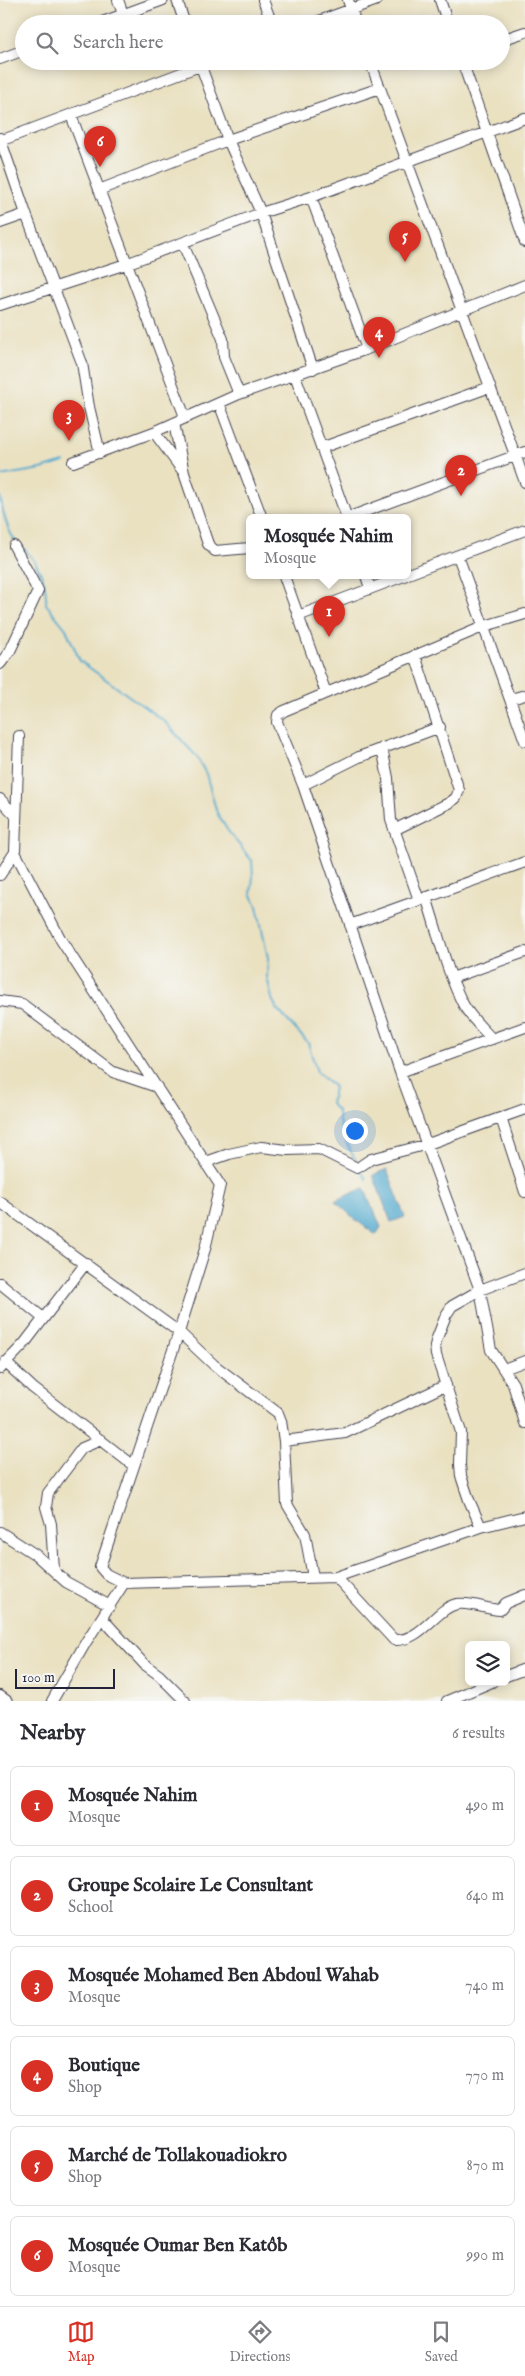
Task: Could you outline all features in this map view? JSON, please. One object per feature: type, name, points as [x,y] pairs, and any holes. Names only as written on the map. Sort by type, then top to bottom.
[{"type":"street","points":[[118,0],[123,14],[163,0]]},
{"type":"street","points":[[177,0],[182,15]]},
{"type":"street","points":[[263,0],[269,15]]},
{"type":"street","points":[[329,15],[349,5],[377,0]]},
{"type":"street","points":[[440,0],[445,15]]},
{"type":"street","points":[[510,37],[525,32]]},
{"type":"street","points":[[0,59],[15,53]]},
{"type":"street","points":[[100,453],[89,407],[82,363],[0,140],[71,115],[185,70]]},
{"type":"street","points":[[202,70],[228,140],[261,213],[313,369]]},
{"type":"street","points":[[373,70],[490,387],[520,454],[525,482]]},
{"type":"street","points":[[465,70],[525,242]]},
{"type":"street","points":[[99,190],[228,140],[380,88]]},
{"type":"street","points":[[71,115],[185,418]]},
{"type":"street","points":[[0,305],[126,264],[261,213],[311,197],[525,118]]},
{"type":"street","points":[[311,197],[367,349]]},
{"type":"street","points":[[0,223],[26,214]]},
{"type":"street","points":[[182,244],[223,339],[224,357],[239,394]]},
{"type":"street","points":[[73,462],[154,432],[239,394],[367,349],[525,285]]},
{"type":"street","points":[[295,375],[346,514]]},
{"type":"street","points":[[321,448],[490,387]]},
{"type":"street","points":[[219,402],[261,514]]},
{"type":"street","points":[[174,423],[184,473],[208,544],[215,551],[246,548]]},
{"type":"street","points":[[154,432],[184,473]]},
{"type":"street","points":[[358,514],[520,454]]},
{"type":"street","points":[[411,573],[525,530]]},
{"type":"street","points":[[0,664],[10,651],[38,591],[14,546]]},
{"type":"street","points":[[458,556],[525,741]]},
{"type":"street","points":[[285,579],[326,693]]},
{"type":"street","points":[[367,579],[370,588]]},
{"type":"street","points":[[298,616],[396,579]]},
{"type":"street","points":[[525,614],[484,626],[284,711],[278,715],[277,722],[303,785],[400,1072],[480,1290],[491,1350],[513,1384],[525,1423]]},
{"type":"street","points":[[394,830],[449,803],[456,798],[459,790],[440,727],[415,656]]},
{"type":"street","points":[[511,699],[525,695]]},
{"type":"street","points":[[303,785],[359,757],[440,727]]},
{"type":"street","points":[[19,736],[15,852],[61,940],[220,1185],[205,1249],[179,1332],[100,1567],[106,1574],[124,1583],[336,1577],[481,1527],[525,1516]]},
{"type":"street","points":[[382,748],[388,778],[390,820],[464,1005],[475,1021],[492,1039]]},
{"type":"street","points":[[0,799],[16,816]]},
{"type":"street","points":[[0,875],[15,852]]},
{"type":"street","points":[[350,925],[525,862]]},
{"type":"street","points":[[452,978],[525,952]]},
{"type":"street","points":[[0,1001],[22,1004],[113,1072],[156,1087]]},
{"type":"street","points":[[400,1072],[525,1027]]},
{"type":"street","points":[[206,1162],[229,1154],[261,1147],[286,1150],[319,1149],[360,1166],[380,1156],[428,1144],[525,1109]]},
{"type":"street","points":[[501,1118],[525,1192]]},
{"type":"street","points":[[0,1202],[179,1332],[214,1364],[278,1413],[284,1441],[287,1504],[306,1534],[313,1577]]},
{"type":"street","points":[[86,1263],[24,1344],[3,1365],[134,1466]]},
{"type":"street","points":[[481,1527],[468,1500],[461,1476],[461,1432],[436,1355],[435,1346],[446,1315],[452,1306],[480,1290],[525,1273]]},
{"type":"street","points":[[0,1284],[43,1318]]},
{"type":"street","points":[[504,1369],[525,1361]]},
{"type":"street","points":[[284,1441],[345,1433],[446,1385]]},
{"type":"street","points":[[54,1570],[51,1524],[46,1507],[48,1493],[82,1448],[101,1440]]},
{"type":"street","points":[[0,1532],[36,1555],[66,1582],[110,1606]]},
{"type":"street","points":[[336,1577],[394,1640],[401,1641],[412,1636],[456,1604],[477,1605],[500,1610],[506,1603],[525,1595]]},
{"type":"street","points":[[52,1701],[124,1583]]},
{"type":"street","points":[[102,1618],[144,1664],[185,1701]]},
{"type":"street","points":[[510,1675],[525,1669]]},
{"type":"street","points":[[447,1701],[483,1686]]},
{"type":"street","points":[[0,1696],[7,1701]]},
{"type":"water","points":[[387,1169],[405,1217],[391,1222],[373,1175]]},
{"type":"water","points":[[364,1188],[381,1227],[376,1235],[335,1201]]},
{"type":"waterway","points":[[0,476],[41,469],[64,462]]},
{"type":"waterway","points":[[0,497],[11,534],[36,564],[44,583],[46,604],[66,629],[80,661],[164,721],[197,757],[206,774],[217,813],[228,831],[252,861],[251,893],[257,906],[268,958],[267,977],[272,999],[277,1009],[308,1043],[317,1072],[334,1087],[331,1104],[338,1112],[342,1132],[358,1164]]},
{"type":"waterway","points":[[360,1168],[366,1179]]},
{"type":"place","name":"Mosquée Oumar Ben Katôb","points":[[100,167]]},
{"type":"place","name":"Marché de Tollakouadiokro","points":[[405,262]]},
{"type":"place","name":"Boutique","points":[[379,358]]},
{"type":"place","name":"Mosquée Mohamed Ben Abdoul Wahab","points":[[69,441]]},
{"type":"place","name":"Groupe Scolaire Le Consultant","points":[[461,496]]},
{"type":"place","name":"Mosquée Nahim","points":[[329,637]]}]
